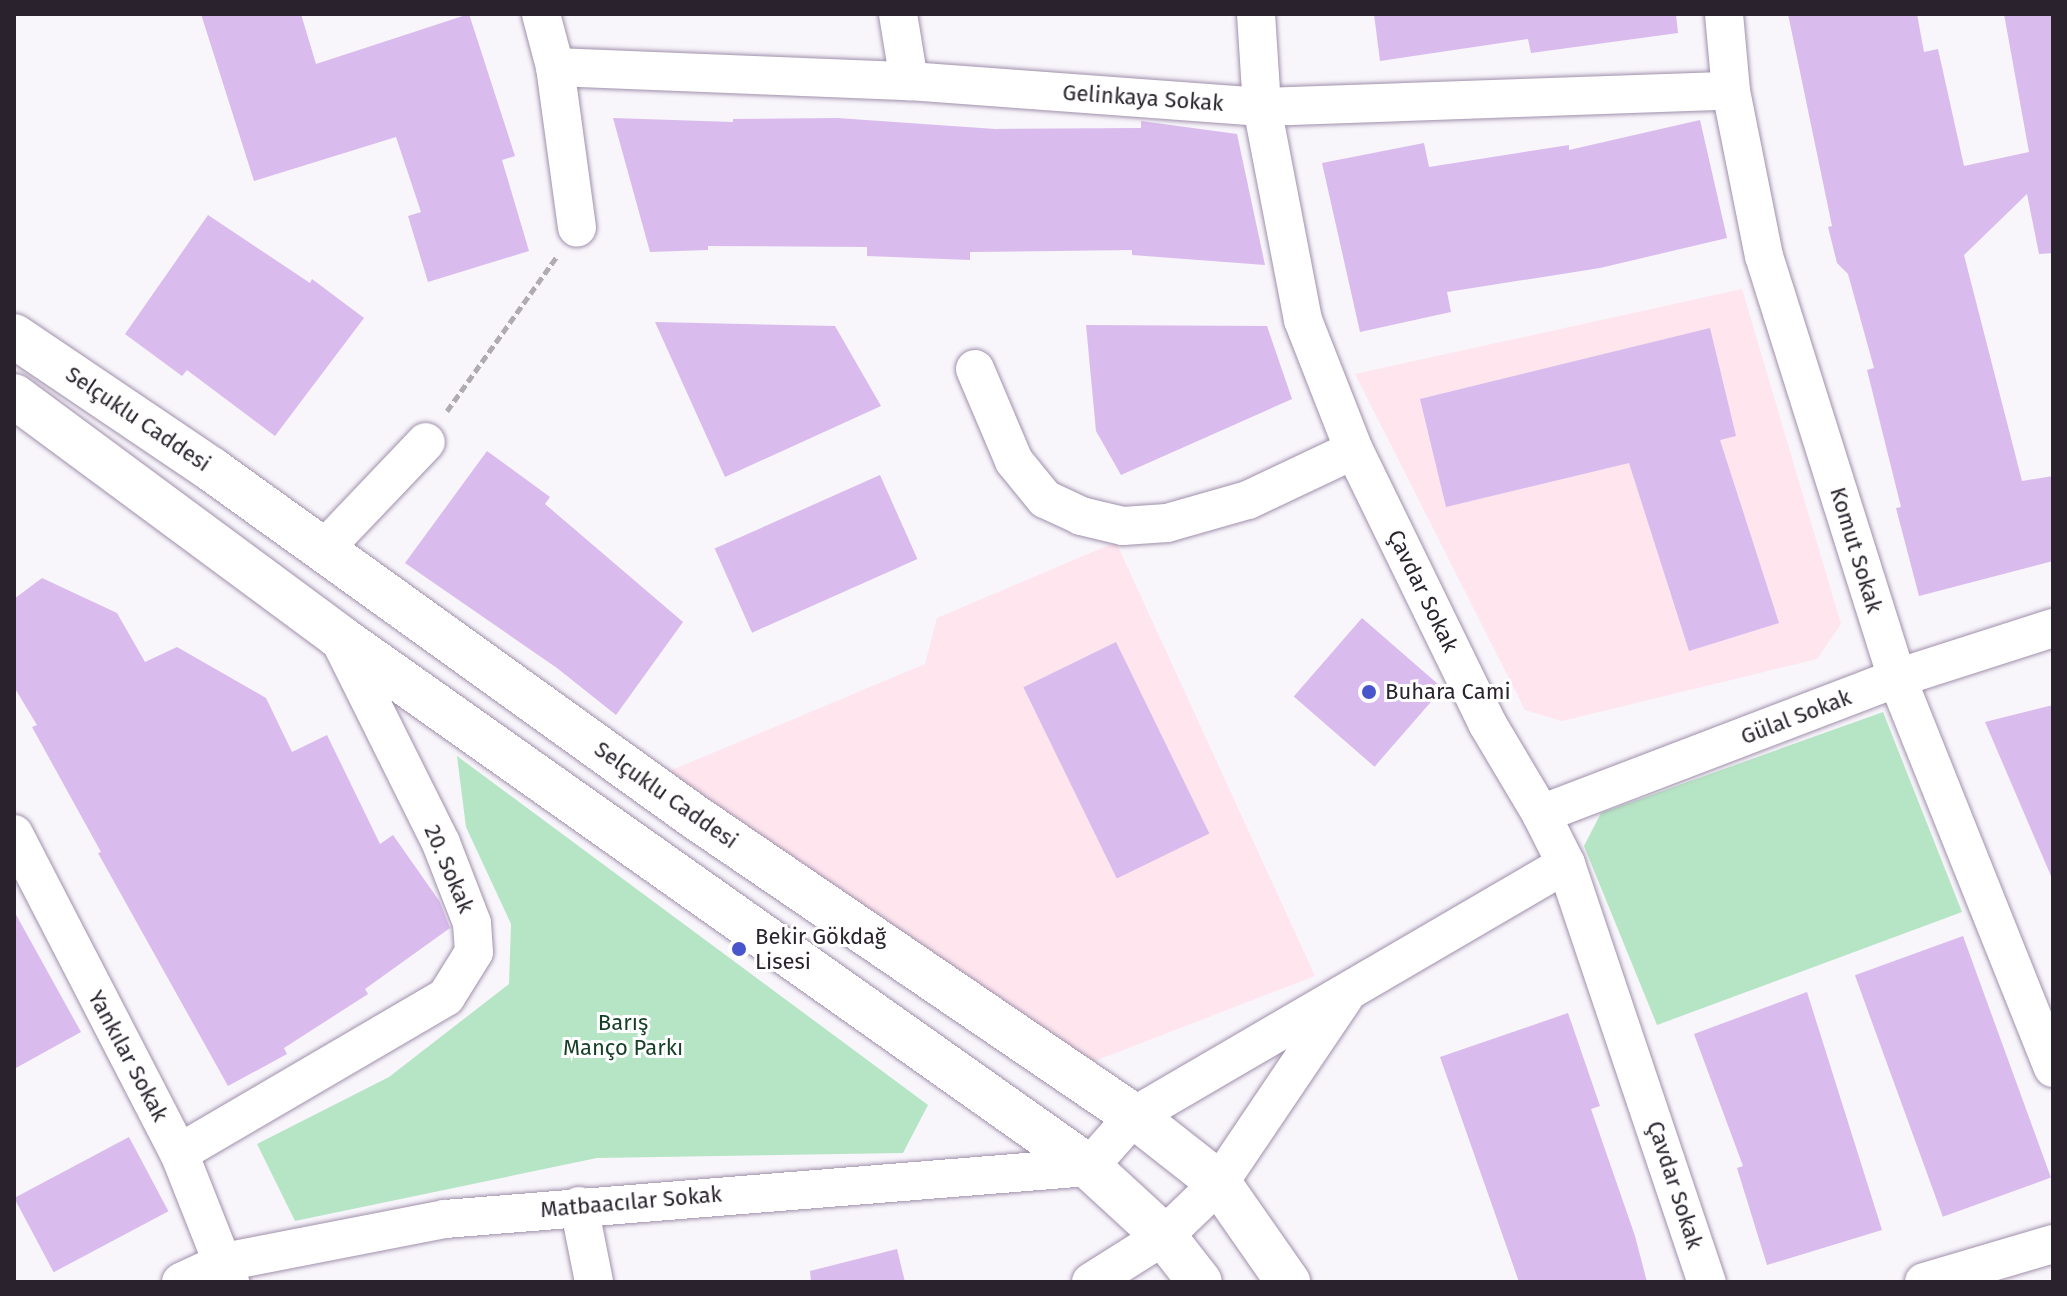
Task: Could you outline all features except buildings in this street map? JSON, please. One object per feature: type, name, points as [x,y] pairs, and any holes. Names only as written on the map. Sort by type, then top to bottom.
[{"type":"main road","name":"Selçuklu Caddesi","points":[[14,336],[211,469],[695,817],[1134,1116],[1219,1183],[1288,1282]]},
{"type":"main road","points":[[14,396],[338,636],[1089,1167],[1164,1236],[1200,1282]]},
{"type":"street","points":[[541,14],[555,67],[577,227]]},
{"type":"street","points":[[898,14],[909,81]]},
{"type":"street","name":"Çavdar Sokak","points":[[1256,14],[1262,107],[1303,320],[1354,450],[1487,723],[1541,814],[1566,864],[1707,1282]]},
{"type":"street","name":"Komut Sokak","points":[[1724,14],[1731,91],[1764,256],[1897,678],[2053,1068]]},
{"type":"street","name":"Gelinkaya Sokak","points":[[555,67],[909,81],[1262,107],[1731,91]]},
{"type":"street","points":[[975,369],[1014,461],[1045,499],[1081,516],[1123,526],[1167,523],[1248,500],[1354,450]]},
{"type":"street","points":[[323,550],[426,442]]},
{"type":"street","name":"Gülal Sokak","points":[[1541,814],[1897,678],[2053,628]]},
{"type":"street","name":"20. Sokak","points":[[179,1153],[446,997],[474,952],[472,923],[441,843],[338,636]]},
{"type":"street","name":"Yankılar Sokak","points":[[14,834],[179,1153],[227,1272]]},
{"type":"street","points":[[1089,1167],[1134,1116],[1566,864]]},
{"type":"street","points":[[1091,1282],[1164,1236],[1219,1183],[1350,989]]},
{"type":"street","name":"Matbaacılar Sokak","points":[[181,1282],[445,1219],[1089,1167]]},
{"type":"street","points":[[579,1206],[594,1282]]},
{"type":"street","points":[[1924,1282],[2053,1244]]},
{"type":"path","points":[[426,442],[577,227]]},
{"type":"shaded area","points":[[1742,289],[1841,624],[1817,659],[1562,721],[1525,710],[1355,374]]},
{"type":"shaded area","points":[[1116,542],[1315,976],[1087,1064],[667,772],[925,664],[937,618]]},
{"type":"green space","points":[[1883,712],[1962,912],[1657,1025],[1584,846],[1601,813]]},
{"type":"green space","name":"Barış Manço Parkı","points":[[457,756],[928,1105],[903,1153],[597,1158],[295,1221],[257,1144],[389,1077],[509,984],[511,924],[466,827]]},
{"type":"place","name":"Buhara Cami","points":[[1369,692]]},
{"type":"place","name":"Bekir Gökdağ Lisesi","points":[[739,949]]}]
